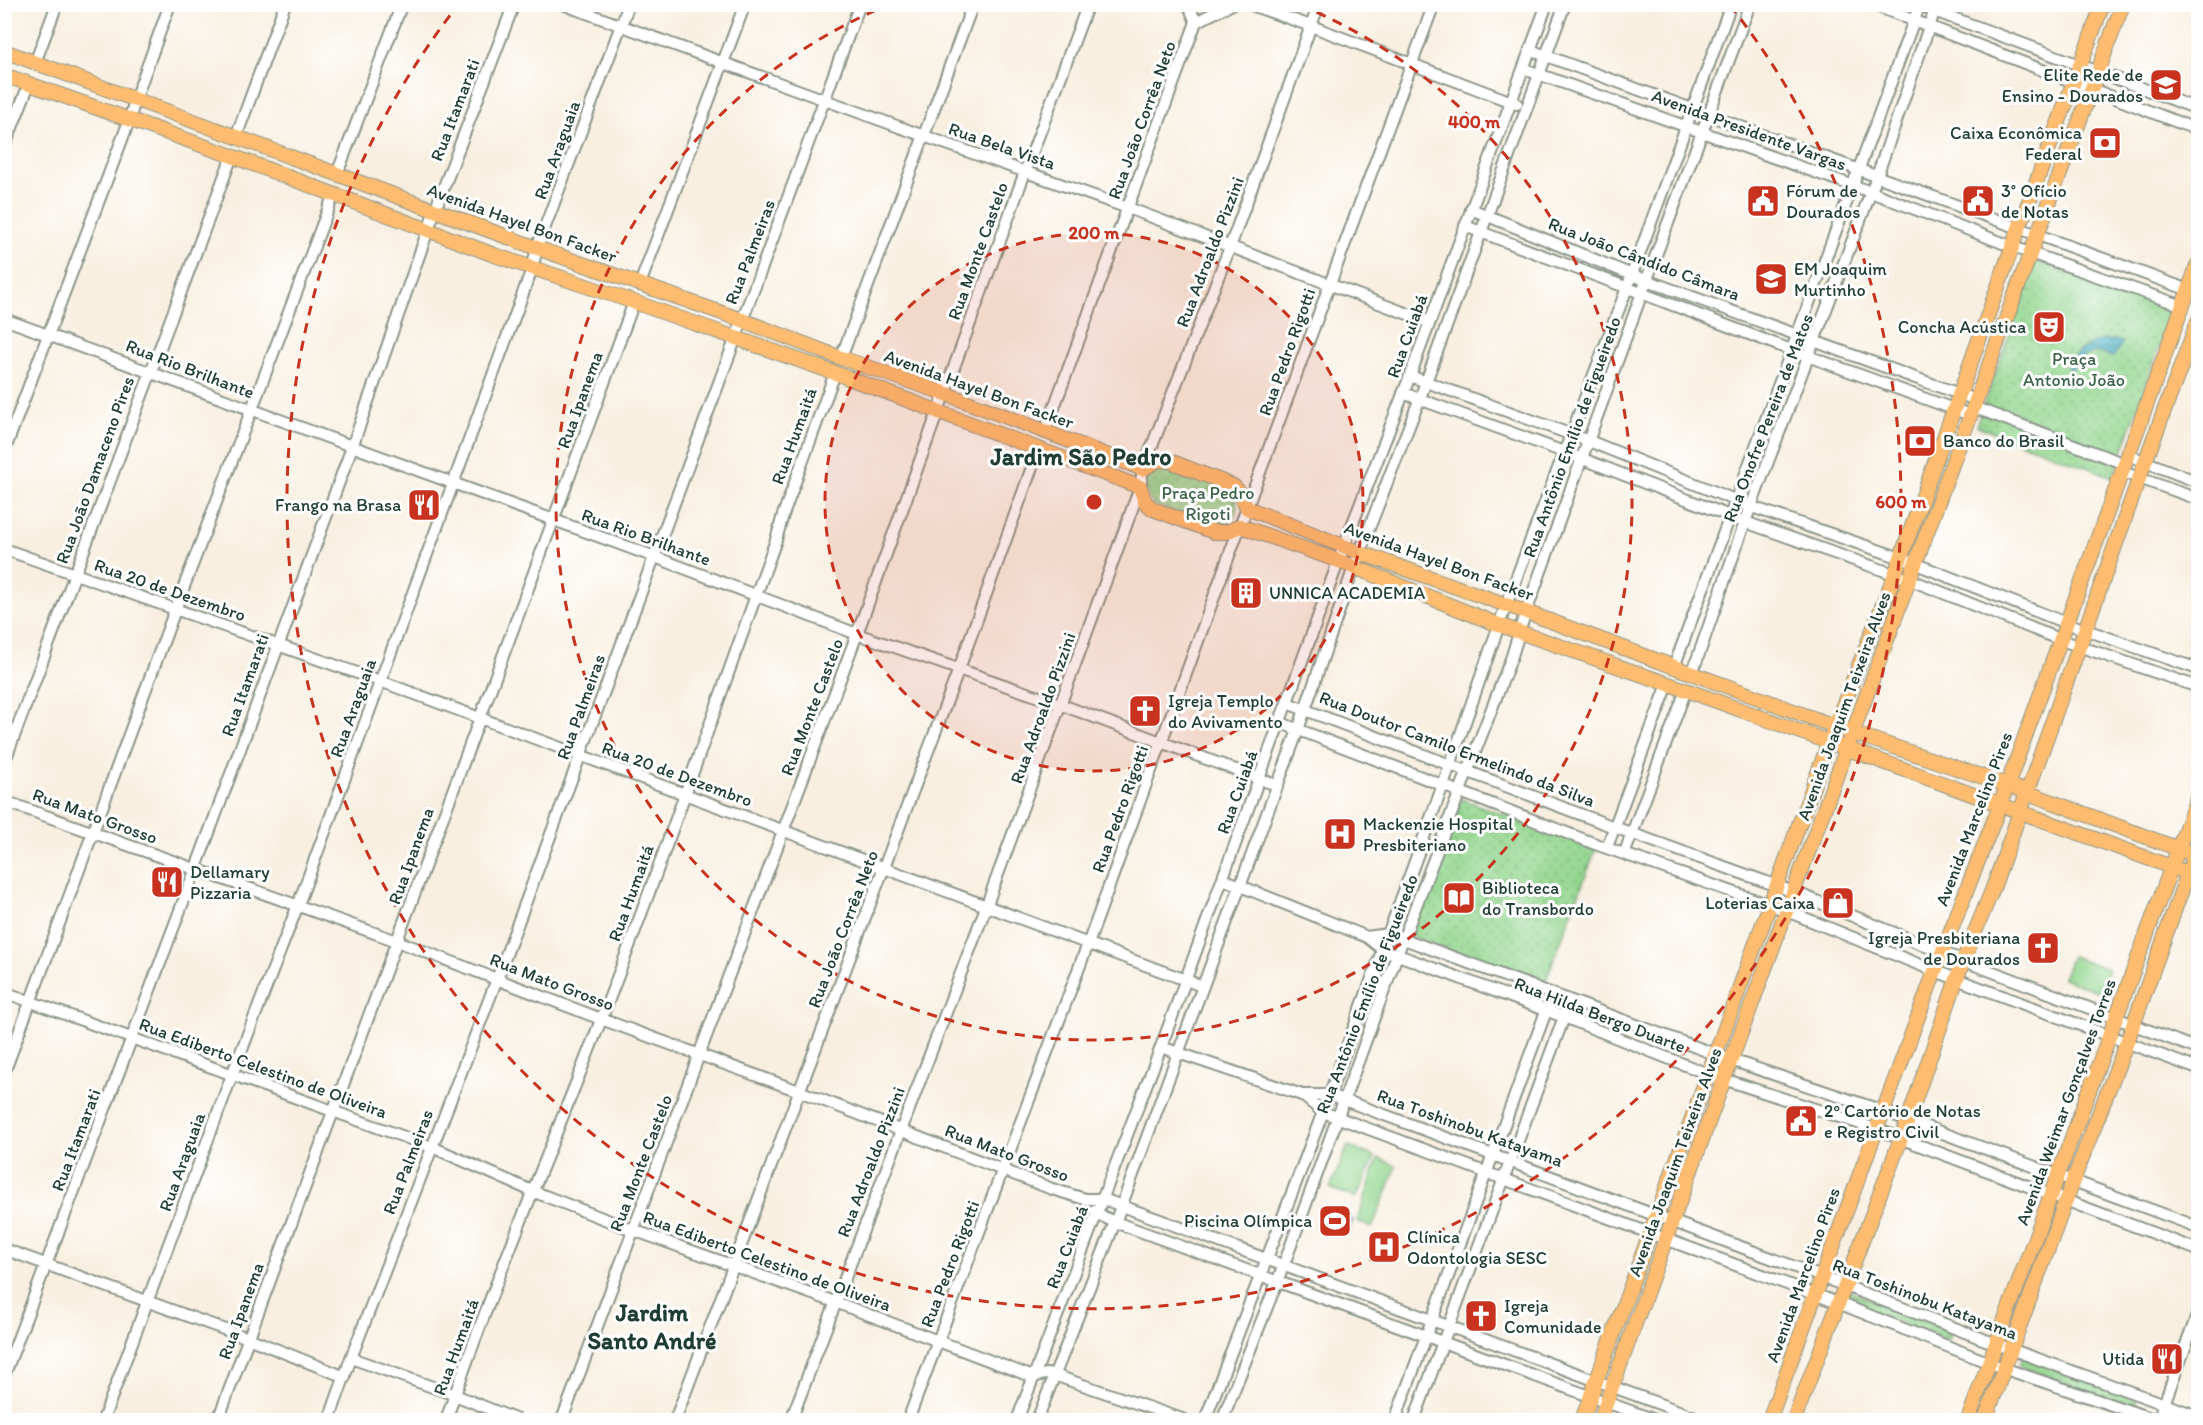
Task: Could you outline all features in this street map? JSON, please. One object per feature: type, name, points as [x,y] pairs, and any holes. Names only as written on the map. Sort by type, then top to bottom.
[{"type":"main road","name":"Avenida Joaquim Teixeira Alves","points":[[1582,1420],[1835,726],[1901,558],[2019,228],[2103,4]]},
{"type":"main road","name":"Avenida Joaquim Teixeira Alves","points":[[1600,1420],[1731,1060],[2123,4]]},
{"type":"main road","name":"Avenida Hayel Bon Facker","points":[[4,51],[537,248],[944,393],[1143,469]]},
{"type":"main road","name":"Avenida Hayel Bon Facker","points":[[4,75],[232,156],[532,269],[835,373],[1039,448],[1140,487],[1145,502],[1153,509],[1214,532],[1227,532],[1240,526],[1339,561],[1499,625],[1686,690],[2193,875]]},
{"type":"main road","name":"Avenida Marcelino Pires","points":[[1769,1420],[1935,971],[2000,805],[2183,306],[2194,292],[2199,264]]},
{"type":"main road","name":"Avenida Presidente Vargas","points":[[2183,306],[2199,312]]},
{"type":"main road","points":[[1794,1420],[1908,1120],[1963,961],[1993,888],[2087,630],[2145,462],[2199,321]]},
{"type":"main road","points":[[1143,469],[1159,460],[1170,461],[1233,486],[1241,494],[1247,508]]},
{"type":"main road","name":"Avenida Hayel Bon Facker","points":[[1247,508],[1360,553],[1853,733],[2007,785],[2179,849],[2197,852]]},
{"type":"main road","name":"Avenida Weimar Gonçalves Torres","points":[[1968,1420],[2199,795]]},
{"type":"main road","name":"Avenida Weimar Gonçalves Torres","points":[[1985,1420],[2073,1181],[2193,875],[2197,852]]},
{"type":"street","points":[[35,63],[57,4]]},
{"type":"street","points":[[4,452],[129,121],[170,4]]},
{"type":"street","points":[[236,137],[285,4]]},
{"type":"street","points":[[337,174],[402,4]]},
{"type":"street","name":"Rua Itamarati","points":[[4,1376],[133,1038],[352,447],[435,210],[514,4]]},
{"type":"street","name":"Rua Bela Vista","points":[[562,4],[1128,208],[1429,322]]},
{"type":"street","name":"Rua Araguaia","points":[[103,1420],[298,905],[454,484],[532,269],[537,248],[629,4]]},
{"type":"street","points":[[640,284],[745,4]]},
{"type":"street","name":"Rua Palmeiras","points":[[329,1420],[497,979],[860,4]]},
{"type":"street","points":[[841,358],[973,4]]},
{"type":"street","name":"Rua Monte Castelo","points":[[562,1420],[857,634],[1088,4]]},
{"type":"street","points":[[1188,4],[1196,22],[1232,4]]},
{"type":"street","points":[[1248,4],[1526,107]]},
{"type":"street","name":"Rua Adroaldo Pizzini","points":[[791,1420],[1062,705],[1140,487],[1143,469],[1230,247],[1319,4]]},
{"type":"street","name":"Rua Pedro Rigotti","points":[[908,1420],[1088,944],[1434,4]]},
{"type":"street","name":"Rua Cuiabá","points":[[1017,1420],[1161,1047],[1344,546],[1410,376],[1547,4]]},
{"type":"street","name":"Rua Cuiabá","points":[[1037,1420],[1115,1222],[1298,730],[1354,567],[1420,398],[1565,4]]},
{"type":"street","name":"Rua Antônio Emílio de Figueiredo","points":[[1205,1420],[1323,1112],[1443,785],[1506,605],[1566,452],[1731,4]]},
{"type":"street","name":"Rua Antônio Emílio de Figueiredo","points":[[1222,1420],[1512,656],[1647,279],[1750,4]]},
{"type":"street","points":[[1871,4],[2074,84],[2199,130]]},
{"type":"street","points":[[1919,5],[1936,8],[2199,109]]},
{"type":"street","name":"Rua Onofre Pereira de Matos","points":[[1674,667],[1919,5]]},
{"type":"street","name":"Rua Onofre Pereira de Matos","points":[[1692,674],[1745,522],[1877,176],[1936,8]]},
{"type":"street","name":"Rua João Corrêa Neto","points":[[1045,432],[1196,22]]},
{"type":"street","name":"Avenida Presidente Vargas","points":[[1530,50],[2194,292]]},
{"type":"street","name":"Avenida Presidente Vargas","points":[[1524,69],[1871,192],[2013,247],[2183,306]]},
{"type":"street","points":[[4,148],[29,84]]},
{"type":"street","name":"Rua João Damaceno Pires","points":[[4,763],[232,156]]},
{"type":"street","points":[[4,1073],[174,610],[334,194]]},
{"type":"street","name":"Rua João Cândido Câmara","points":[[1472,209],[1632,275],[1960,394],[1973,407],[2125,464],[2140,478],[2199,499]]},
{"type":"street","points":[[1466,226],[1791,350],[1954,409],[1973,407]]},
{"type":"street","name":"Rua Ipanema","points":[[218,1420],[554,520],[633,302]]},
{"type":"street","name":"Rua Rio Brilhante","points":[[4,319],[655,557],[857,634],[1062,705],[1276,785]]},
{"type":"street","name":"Rua Humaitá","points":[[446,1420],[685,794],[835,373]]},
{"type":"street","points":[[1410,376],[1588,441],[1752,507],[1901,558],[2066,623],[2199,669]]},
{"type":"street","points":[[1403,393],[1566,452],[1745,522],[1911,580],[2061,640],[2199,687]]},
{"type":"street","name":"Rua João Corrêa Neto","points":[[675,1420],[959,669],[1039,448]]},
{"type":"street","name":"Rua João Cândido Câmara","points":[[2125,464],[2145,462],[2199,482]]},
{"type":"street","name":"Rua 20 de Dezembro","points":[[4,549],[380,681],[1202,986]]},
{"type":"street","points":[[1302,662],[1318,668]]},
{"type":"street","points":[[1607,847],[1668,684]]},
{"type":"street","points":[[1625,852],[1686,690]]},
{"type":"street","name":"Rua Doutor Camilo Ermelindo da Silva","points":[[1287,703],[1614,827],[1778,886]]},
{"type":"street","points":[[1281,723],[1607,847],[1787,911],[1935,971],[2199,1069]]},
{"type":"street","name":"Rua Mato Grosso","points":[[4,801],[397,941],[1003,1170],[1085,1199],[1103,1199],[1282,1267],[1450,1326],[1703,1420]]},
{"type":"street","name":"Rua Hilda Bergo Duarte","points":[[1223,879],[1366,937],[1382,950],[1564,1017],[1708,1074],[1876,1129],[2199,1250]]},
{"type":"street","points":[[1778,886],[1963,961],[2199,1049]]},
{"type":"street","name":"Rua Hilda Bergo Duarte","points":[[1366,937],[1388,934],[1404,939],[1731,1060],[1883,1111],[2199,1227]]},
{"type":"street","points":[[2006,998],[2013,979]]},
{"type":"street","name":"Rua Ediberto Celestino de Oliveira","points":[[4,992],[432,1148],[532,1191],[633,1230],[835,1302],[1033,1377],[1054,1375],[1185,1420]]},
{"type":"street","points":[[1395,1420],[1552,995]]},
{"type":"street","points":[[1414,1420],[1570,1001]]},
{"type":"street","name":"Rua Toshinobu Katayama","points":[[1161,1047],[1302,1095],[1329,1095],[1344,1100],[1844,1285],[1995,1344],[2199,1416]]},
{"type":"street","name":"Rua Toshinobu Katayama","points":[[1302,1095],[1323,1112],[1838,1303],[2003,1368],[2157,1420]]},
{"type":"street","name":"Rua Mato Grosso","points":[[1085,1199],[1097,1214],[1115,1222],[1656,1420]]},
{"type":"street","points":[[1472,1216],[1488,1222]]},
{"type":"street","points":[[4,1249],[248,1338],[345,1377]]},
{"type":"street","points":[[2157,1420],[2199,1313]]},
{"type":"street","points":[[351,1358],[518,1420]]},
{"type":"green space","name":"Praça Antonio João","points":[[2036,261],[2173,309],[2113,477],[1976,426]]},
{"type":"green space","name":"Praça Pedro Rigoti","points":[[1166,464],[1228,488],[1237,503],[1235,514],[1229,524],[1224,528],[1153,505],[1143,486],[1151,470]]},
{"type":"green space","points":[[1462,799],[1596,849],[1544,985],[1410,936]]},
{"type":"green space","points":[[2072,956],[2108,969],[2100,992],[2063,978]]},
{"type":"green space","points":[[1348,1146],[1375,1157],[1356,1198],[1330,1188]]},
{"type":"green space","points":[[1378,1158],[1397,1166],[1372,1228],[1357,1221]]},
{"type":"green space","points":[[1848,1290],[1951,1332],[1949,1340],[1843,1301]]},
{"type":"green space","points":[[2023,1357],[2136,1396],[2137,1409],[2019,1366]]},
{"type":"water","points":[[2105,340],[2123,342],[2113,357],[2101,353],[2089,354],[2079,360],[2071,370],[2067,368],[2082,349]]},
{"type":"water","name":"Piscina Olímpica","points":[[1322,1208],[1353,1220],[1347,1234],[1317,1223]]},
{"type":"place","name":"Elite Rede de Ensino - Dourados","points":[[2166,85]]},
{"type":"place","name":"Caixa Econômica Federal","points":[[2105,143]]},
{"type":"place","name":"Fórum de Dourados","points":[[1763,201]]},
{"type":"place","name":"3° Ofício de Notas","points":[[1978,201]]},
{"type":"place","name":"EM Joaquim Murtinho","points":[[1771,279]]},
{"type":"place","name":"Concha Acústica","points":[[2049,327]]},
{"type":"place","name":"Banco do Brasil","points":[[1920,441]]},
{"type":"place","name":"Frango na Brasa","points":[[424,505]]},
{"type":"place","name":"UNNICA ACADEMIA","points":[[1246,593]]},
{"type":"place","name":"Igreja Templo do Avivamento","points":[[1145,711]]},
{"type":"place","name":"Mackenzie Hospital Presbiteriano","points":[[1340,834]]},
{"type":"place","name":"Dellamary Pizzaria","points":[[167,882]]},
{"type":"place","name":"Biblioteca do Transbordo","points":[[1459,898]]},
{"type":"place","name":"Loterias Caixa","points":[[1838,903]]},
{"type":"place","name":"Igreja Presbiteriana de Dourados","points":[[2043,948]]},
{"type":"place","name":"2º Cartório de Notas e Registro Civil","points":[[1801,1121]]},
{"type":"place","name":"Piscina Olímpica","points":[[1335,1221]]},
{"type":"place","name":"Clínica Odontologia SESC","points":[[1384,1247]]},
{"type":"place","name":"Igreja Comunidade","points":[[1481,1316]]},
{"type":"place","name":"Utida","points":[[2167,1359]]},
{"type":"district","name":"Jardim São Pedro","points":[[1081,456]]},
{"type":"district","name":"Jardim Santo André","points":[[652,1326]]}]
